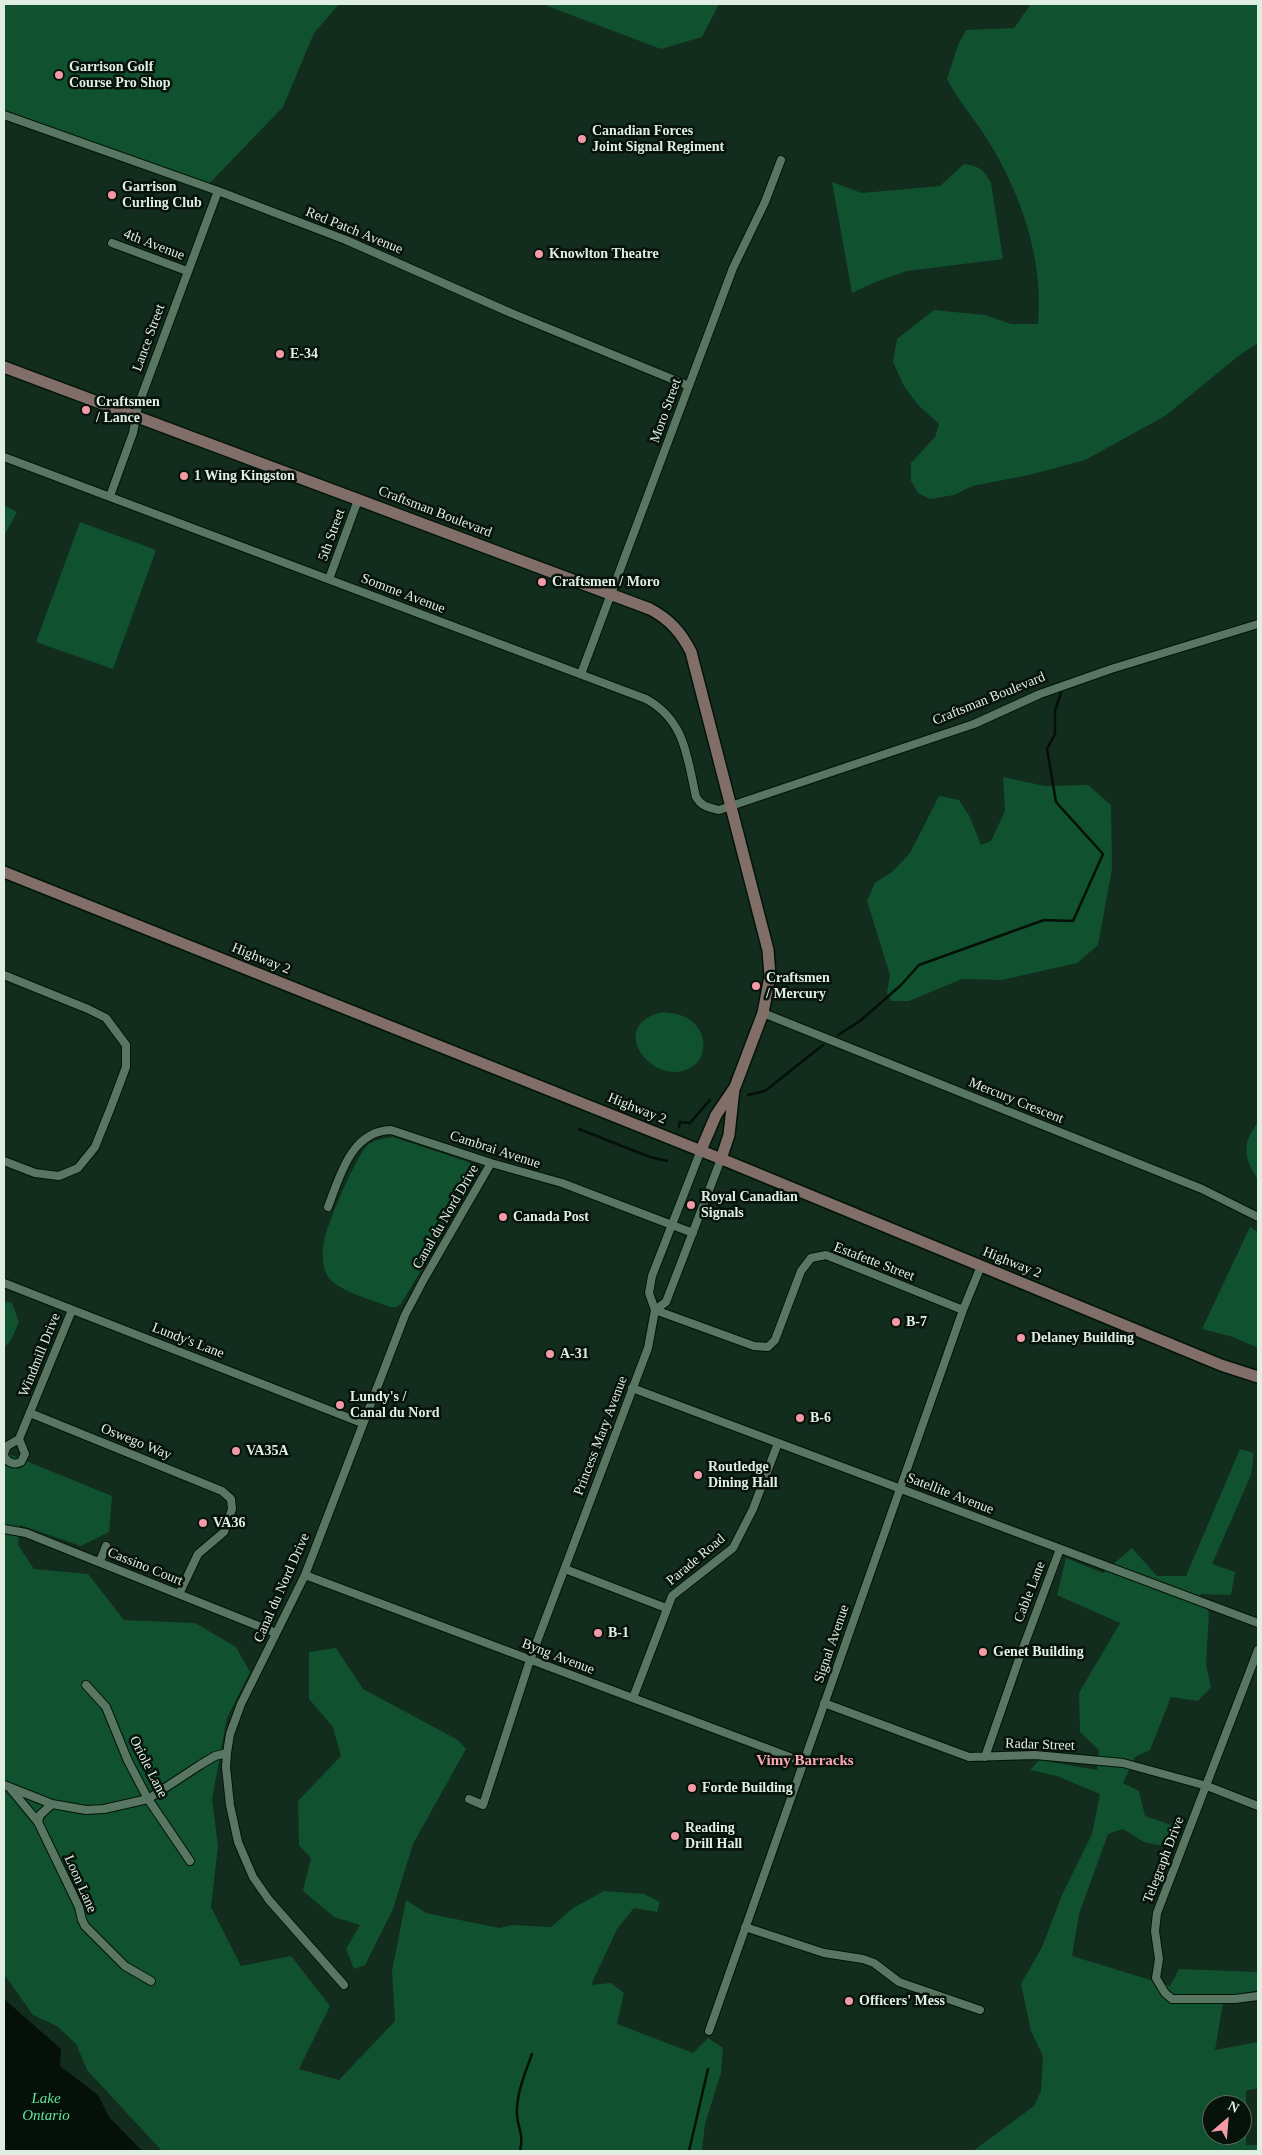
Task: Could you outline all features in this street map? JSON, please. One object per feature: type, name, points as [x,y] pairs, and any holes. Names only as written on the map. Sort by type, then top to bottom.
[{"type":"street","name":"Red Patch Avenue","points":[[4,114],[218,191],[346,240],[511,312],[689,386]]},
{"type":"street","name":"Moro Street","points":[[581,674],[733,268],[765,202],[781,160]]},
{"type":"street","name":"Lance Street","points":[[110,496],[133,433],[138,406],[186,271],[218,191]]},
{"type":"street","name":"4th Avenue","points":[[112,243],[186,271]]},
{"type":"street","name":"Craftsman Boulevard","points":[[4,367],[612,594],[660,615],[678,630],[691,652],[768,950],[770,976],[763,1013],[735,1087],[729,1135],[721,1159]]},
{"type":"street","name":"Somme Avenue","points":[[4,457],[646,699],[663,709],[674,723],[681,737],[696,797],[700,804],[704,807],[719,810],[732,806]]},
{"type":"street","name":"5th Street","points":[[329,579],[358,500]]},
{"type":"street","name":"Craftsman Boulevard","points":[[732,806],[974,724],[1040,694],[1111,669],[1258,624]]},
{"type":"street","name":"Highway 2","points":[[4,872],[701,1150],[1221,1365],[1258,1377]]},
{"type":"street","points":[[4,975],[106,1018],[126,1044],[126,1067],[95,1147],[78,1168],[59,1176],[35,1173],[4,1161]]},
{"type":"street","name":"Mercury Crescent","points":[[763,1013],[1202,1189],[1258,1217]]},
{"type":"street","name":"Craftsman Boulevard","points":[[701,1150],[716,1114],[735,1087]]},
{"type":"street","name":"Cambrai Avenue","points":[[328,1208],[346,1164],[357,1144],[365,1137],[382,1130],[398,1131],[492,1164],[562,1183],[693,1233]]},
{"type":"street","name":"Princess Mary Avenue","points":[[469,1800],[483,1804],[530,1660],[650,1340],[656,1310],[649,1293],[652,1276],[701,1150]]},
{"type":"street","name":"Princess Mary Avenue","points":[[656,1310],[666,1302],[721,1159]]},
{"type":"street","name":"Canal du Nord Drive","points":[[344,1985],[269,1900],[253,1877],[238,1842],[230,1804],[227,1753],[230,1734],[241,1704],[305,1575],[362,1424],[413,1300],[492,1164]]},
{"type":"street","name":"Estafette Street","points":[[656,1310],[754,1346],[768,1347],[775,1340],[800,1271],[811,1258],[826,1255],[963,1310]]},
{"type":"street","name":"Signal Avenue","points":[[708,2031],[980,1266]]},
{"type":"street","name":"Lundy's Lane","points":[[4,1283],[362,1424]]},
{"type":"street","name":"Windmill Drive","points":[[20,1439],[7,1446],[4,1455],[8,1462],[13,1464],[21,1462],[25,1454],[20,1439],[72,1310]]},
{"type":"street","name":"Satellite Avenue","points":[[632,1388],[1258,1623]]},
{"type":"street","name":"Oswego Way","points":[[30,1412],[222,1491],[231,1498],[232,1509],[224,1532],[198,1554],[179,1594]]},
{"type":"street","name":"Parade Road","points":[[633,1698],[666,1608],[676,1591],[733,1548],[753,1509],[778,1443]]},
{"type":"street","name":"Cassino Court","points":[[4,1529],[26,1533],[100,1561],[276,1634]]},
{"type":"street","points":[[100,1561],[106,1546]]},
{"type":"street","name":"Cable Lane","points":[[985,1757],[1060,1549]]},
{"type":"street","points":[[564,1569],[666,1608]]},
{"type":"street","name":"Byng Avenue","points":[[305,1575],[803,1762]]},
{"type":"street","name":"Telegraph Drive","points":[[1258,1650],[1207,1786],[1188,1828],[1157,1913],[1155,1931],[1159,1959],[1156,1978],[1165,1993],[1172,1998],[1235,1999],[1258,1996]]},
{"type":"street","name":"Oriole Lane","points":[[86,1685],[106,1707],[128,1761],[148,1799],[190,1861]]},
{"type":"street","name":"Radar Street","points":[[824,1703],[969,1758],[1035,1755],[1123,1763],[1207,1786],[1258,1806]]},
{"type":"street","points":[[7,1786],[52,1804],[86,1810],[104,1810],[148,1799],[215,1756],[227,1753]]},
{"type":"street","name":"Loon Lane","points":[[7,1786],[38,1822],[86,1926],[125,1966],[151,1981]]},
{"type":"street","points":[[38,1822],[40,1815],[52,1804]]},
{"type":"street","points":[[745,1927],[824,1953],[863,1959],[874,1964],[898,1982],[980,2010]]},
{"type":"green space","points":[[4,4],[339,4],[314,33],[283,107],[204,189],[4,112]]},
{"type":"green space","points":[[542,4],[719,4],[702,37],[661,49]]},
{"type":"green space","points":[[1031,4],[1258,4],[1258,343],[1241,354],[1165,416],[1085,460],[1029,475],[972,486],[954,495],[930,499],[918,493],[911,481],[911,463],[935,437],[939,424],[918,405],[904,386],[893,362],[897,339],[934,310],[985,315],[1011,324],[1038,324],[1037,276],[1028,228],[1020,204],[987,139],[947,79],[958,45],[966,30],[1014,28]]},
{"type":"green space","points":[[964,164],[980,169],[986,174],[991,183],[1003,259],[907,271],[852,293],[832,182],[862,193],[940,186]]},
{"type":"green space","points":[[4,505],[17,512],[4,536]]},
{"type":"green space","points":[[80,522],[156,550],[113,669],[36,642]]},
{"type":"green space","points":[[1003,777],[1045,786],[1088,785],[1111,805],[1112,869],[1098,945],[1077,963],[1002,980],[962,979],[909,1001],[891,1001],[887,993],[890,975],[867,901],[875,883],[893,871],[910,853],[939,796],[959,800],[970,817],[981,845],[991,841],[1005,811]]},
{"type":"green space","points":[[663,1012],[686,1017],[700,1030],[704,1045],[703,1052],[700,1059],[688,1069],[674,1072],[661,1069],[649,1062],[640,1052],[636,1040],[637,1029],[646,1019]]},
{"type":"green space","points":[[1258,1122],[1258,1180],[1247,1158],[1246,1151],[1249,1138]]},
{"type":"green space","points":[[393,1137],[468,1162],[476,1168],[476,1177],[401,1304],[396,1307],[390,1307],[346,1290],[331,1280],[325,1271],[323,1254],[326,1233],[356,1162],[368,1145],[383,1138]]},
{"type":"green space","points":[[1250,1227],[1258,1232],[1258,1348],[1233,1337],[1202,1329]]},
{"type":"green space","points":[[4,1301],[12,1303],[19,1322],[10,1342],[4,1347]]},
{"type":"green space","points":[[1240,1449],[1254,1453],[1251,1475],[1212,1564],[1235,1572],[1231,1595],[1200,1594],[1209,1613],[1206,1665],[1211,1687],[1198,1701],[1171,1697],[1150,1750],[1135,1757],[1123,1783],[1139,1791],[1145,1816],[1172,1825],[1181,1836],[1172,1848],[1144,1842],[1123,1829],[1108,1834],[1079,1914],[1072,1956],[1170,1986],[1179,1969],[1258,1972],[1258,1990],[1224,1998],[1215,2050],[1258,2042],[1258,2088],[1246,2091],[1246,2095],[1202,2095],[1202,2145],[1258,2145],[1258,2151],[973,2151],[1034,2106],[1041,2091],[1043,2056],[1031,2031],[1021,1984],[1042,1947],[1062,1895],[1092,1834],[1100,1794],[1057,1776],[1030,1770],[1039,1760],[1097,1770],[1099,1750],[1080,1732],[1079,1693],[1120,1623],[1057,1595],[1066,1558],[1103,1573],[1132,1548],[1157,1576],[1186,1576]]},
{"type":"green space","points":[[4,1452],[112,1496],[109,1532],[81,1546],[20,1525],[18,1545],[34,1569],[88,1574],[124,1620],[195,1623],[236,1647],[250,1672],[227,1718],[212,1799],[218,1846],[211,1907],[241,1966],[291,1956],[330,2006],[299,2069],[339,2080],[395,2021],[392,1971],[406,1900],[426,1913],[499,1928],[513,1925],[551,1927],[573,1908],[604,1891],[644,1894],[660,1902],[657,1912],[634,1908],[617,1929],[591,1985],[611,1983],[624,1993],[617,2024],[693,2053],[708,2038],[723,2048],[721,2073],[705,2124],[702,2151],[162,2151],[87,2070],[76,2044],[57,2026],[33,2015],[4,1974]]},
{"type":"green space","points":[[336,1648],[363,1689],[458,1740],[466,1749],[413,1844],[393,1909],[365,1965],[354,1969],[346,1949],[360,1925],[334,1917],[303,1891],[311,1858],[299,1845],[298,1801],[341,1756],[333,1727],[309,1699],[309,1652]]},
{"type":"water","name":"Lake Ontario","points":[[4,1999],[61,2049],[60,2066],[98,2095],[109,2117],[142,2151],[4,2151]]},
{"type":"waterway","points":[[838,1035],[860,1021],[901,985],[919,965],[1044,920],[1073,921],[1103,854],[1056,802],[1047,749],[1055,734],[1055,711],[1061,692]]},
{"type":"waterway","points":[[748,1095],[765,1091],[823,1045]]},
{"type":"waterway","points":[[679,1127],[680,1122],[690,1123],[710,1100]]},
{"type":"waterway","points":[[579,1129],[650,1157],[667,1161]]},
{"type":"waterway","points":[[520,2151],[521,2134],[517,2119],[518,2101],[532,2054]]},
{"type":"waterway","points":[[689,2151],[708,2069]]},
{"type":"place","name":"Garrison Golf Course Pro Shop","points":[[59,75]]},
{"type":"place","name":"Canadian Forces Joint Signal Regiment","points":[[582,139]]},
{"type":"place","name":"Garrison Curling Club","points":[[112,195]]},
{"type":"place","name":"Knowlton Theatre","points":[[539,254]]},
{"type":"place","name":"E-34","points":[[280,354]]},
{"type":"place","name":"Craftsmen / Lance","points":[[86,410]]},
{"type":"place","name":"1 Wing Kingston","points":[[184,476]]},
{"type":"place","name":"Craftsmen / Moro","points":[[542,582]]},
{"type":"place","name":"Craftsmen / Mercury","points":[[756,986]]},
{"type":"place","name":"Royal Canadian Signals","points":[[691,1205]]},
{"type":"place","name":"Canada Post","points":[[503,1217]]},
{"type":"place","name":"B-7","points":[[896,1322]]},
{"type":"place","name":"Delaney Building","points":[[1021,1338]]},
{"type":"place","name":"A-31","points":[[550,1354]]},
{"type":"place","name":"Lundy's / Canal du Nord","points":[[340,1405]]},
{"type":"place","name":"B-6","points":[[800,1418]]},
{"type":"place","name":"VA35A","points":[[236,1451]]},
{"type":"place","name":"Routledge Dining Hall","points":[[698,1475]]},
{"type":"place","name":"VA36","points":[[203,1523]]},
{"type":"place","name":"B-1","points":[[598,1633]]},
{"type":"place","name":"Genet Building","points":[[983,1652]]},
{"type":"place","name":"Forde Building","points":[[692,1788]]},
{"type":"place","name":"Reading Drill Hall","points":[[675,1836]]},
{"type":"place","name":"Officers' Mess","points":[[849,2001]]},
{"type":"district","name":"Vimy Barracks","points":[[805,1761]]}]
